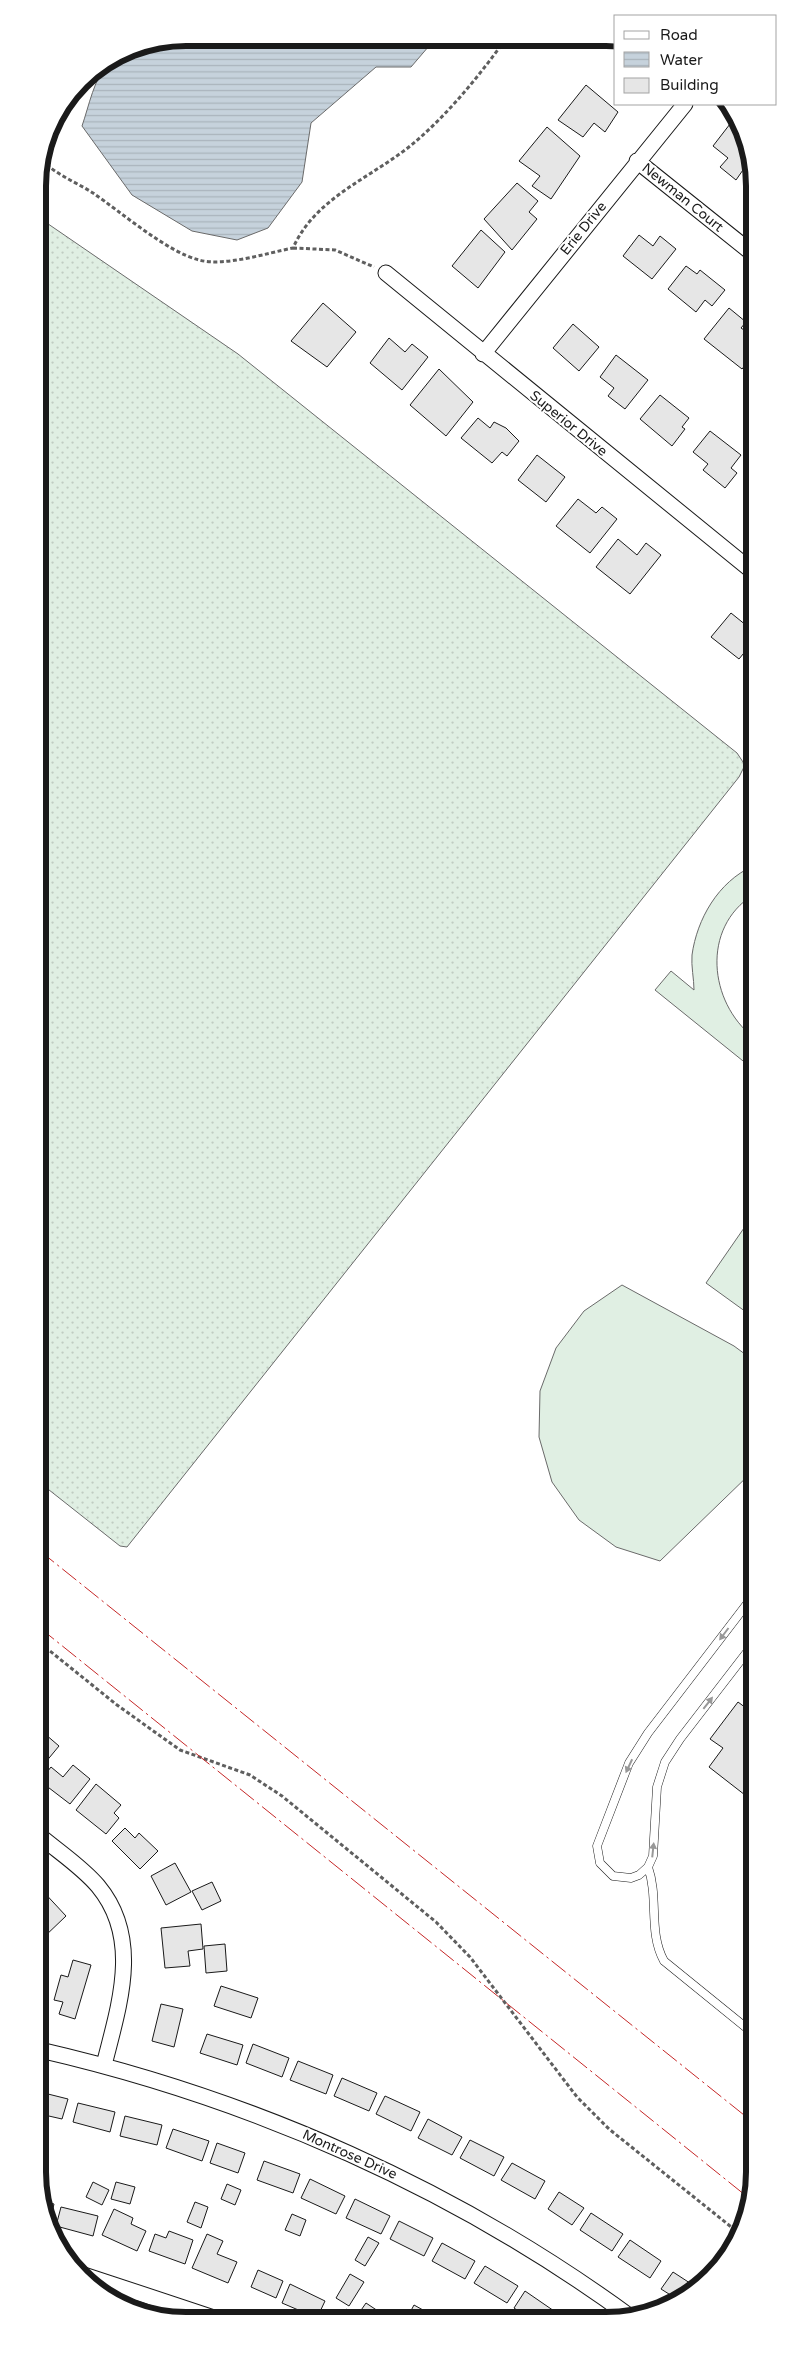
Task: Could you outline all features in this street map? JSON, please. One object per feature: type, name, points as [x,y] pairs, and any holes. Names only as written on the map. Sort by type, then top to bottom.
[{"type":"street","name":"Erie Drive","points":[[483,354],[684,105]]},
{"type":"street","name":"Newman Court","points":[[637,161],[746,247]]},
{"type":"street","name":"Superior Drive","points":[[386,273],[483,354],[746,566]]},
{"type":"street","points":[[46,1841],[98,1887],[121,1927],[125,1962],[118,2006],[104,2065]]},
{"type":"street","name":"Montrose Drive","points":[[46,2051],[104,2065],[215,2101],[311,2136],[405,2179],[456,2205],[585,2283],[622,2310]]},
{"type":"street","points":[[96,2279],[196,2312]]},
{"type":"lane","points":[[745,1607],[643,1741],[629,1763],[597,1846],[600,1863],[613,1876],[631,1878],[640,1875],[648,1867],[653,1856],[657,1787],[665,1762],[680,1739],[745,1654]]},
{"type":"lane","points":[[648,1867],[653,1881],[655,1935],[658,1949],[664,1961],[745,2027]]},
{"type":"path","points":[[293,248],[304,229],[332,200],[396,157],[435,122],[457,100],[500,46]]},
{"type":"path","points":[[47,166],[92,193],[162,241],[198,260],[234,259],[293,248],[335,250],[359,258],[386,273]]},
{"type":"path","points":[[46,1648],[117,1705],[180,1750],[250,1774],[282,1796],[436,1922],[470,1957],[577,2097],[609,2128],[733,2229]]},
{"type":"green space","points":[[47,223],[238,354],[737,753],[745,765],[739,777],[127,1547],[120,1546],[46,1488]]},
{"type":"green space","points":[[746,870],[746,901],[736,909],[725,926],[719,945],[717,965],[720,985],[727,1005],[746,1030],[746,1063],[655,990],[671,971],[694,990],[692,955],[704,915],[720,892]]},
{"type":"green space","points":[[745,1226],[745,1312],[706,1283]]},
{"type":"green space","points":[[622,1285],[734,1346],[745,1354],[745,1478],[660,1561],[616,1547],[579,1520],[552,1482],[539,1437],[540,1391],[556,1348],[584,1311]]},
{"type":"water","points":[[429,46],[411,67],[376,67],[311,123],[302,182],[268,228],[237,240],[192,231],[132,195],[82,126],[99,77],[116,65],[141,54],[168,47]]},
{"type":"building","points":[[586,85],[618,112],[605,132],[594,123],[583,137],[558,120]]},
{"type":"building","points":[[730,124],[741,150],[744,168],[736,180],[720,167],[728,158],[713,146]]},
{"type":"building","points":[[547,127],[580,156],[551,199],[532,186],[540,176],[519,161]]},
{"type":"building","points":[[517,183],[538,201],[529,212],[537,219],[512,250],[484,219]]},
{"type":"building","points":[[481,230],[505,252],[478,288],[452,266]]},
{"type":"building","points":[[639,235],[653,246],[660,236],[676,249],[652,279],[623,256]]},
{"type":"building","points":[[686,266],[697,274],[700,270],[725,290],[712,306],[705,300],[696,312],[668,289]]},
{"type":"building","points":[[323,303],[356,332],[327,367],[291,341]]},
{"type":"building","points":[[729,308],[746,322],[741,328],[746,331],[746,364],[742,369],[704,339]]},
{"type":"building","points":[[573,324],[599,347],[579,371],[553,348]]},
{"type":"building","points":[[389,338],[405,352],[412,344],[428,357],[402,390],[370,363]]},
{"type":"building","points":[[616,355],[648,380],[625,409],[608,396],[614,388],[600,377]]},
{"type":"building","points":[[439,369],[473,402],[446,436],[410,405]]},
{"type":"building","points":[[660,395],[689,418],[682,427],[685,429],[672,446],[640,419]]},
{"type":"building","points":[[478,418],[490,428],[494,422],[506,428],[519,441],[507,456],[502,452],[492,463],[461,438]]},
{"type":"building","points":[[710,431],[741,455],[731,468],[737,473],[725,488],[703,470],[708,464],[693,452]]},
{"type":"building","points":[[537,455],[565,477],[546,502],[518,480]]},
{"type":"building","points":[[578,499],[596,513],[602,507],[617,519],[590,553],[556,526]]},
{"type":"building","points":[[618,539],[637,555],[646,543],[661,555],[630,594],[596,567]]},
{"type":"building","points":[[731,613],[746,625],[746,651],[739,659],[711,637]]},
{"type":"building","points":[[738,1702],[745,1707],[745,1795],[709,1767],[723,1748],[710,1739]]},
{"type":"building","points":[[46,1735],[59,1746],[46,1761]]},
{"type":"building","points":[[73,1765],[90,1779],[70,1804],[46,1786],[46,1773],[51,1767],[63,1777]]},
{"type":"building","points":[[96,1784],[121,1805],[114,1813],[119,1818],[106,1834],[76,1810]]},
{"type":"building","points":[[125,1828],[135,1838],[139,1833],[158,1851],[140,1869],[112,1841]]},
{"type":"building","points":[[175,1863],[191,1892],[166,1905],[151,1876]]},
{"type":"building","points":[[212,1882],[221,1901],[202,1910],[192,1891]]},
{"type":"building","points":[[46,1895],[66,1916],[46,1935]]},
{"type":"building","points":[[201,1924],[203,1949],[188,1951],[190,1966],[165,1968],[161,1928]]},
{"type":"building","points":[[225,1944],[227,1971],[206,1973],[204,1946]]},
{"type":"building","points":[[73,1960],[91,1965],[75,2019],[59,2014],[63,2002],[54,2000],[61,1975],[68,1977]]},
{"type":"building","points":[[221,1986],[258,1998],[251,2018],[214,2006]]},
{"type":"building","points":[[161,2004],[183,2009],[174,2047],[152,2041]]},
{"type":"building","points":[[207,2034],[243,2045],[237,2065],[200,2053]]},
{"type":"building","points":[[253,2044],[289,2058],[282,2077],[246,2063]]},
{"type":"building","points":[[298,2061],[333,2075],[326,2094],[290,2080]]},
{"type":"building","points":[[342,2078],[377,2093],[369,2111],[334,2096]]},
{"type":"building","points":[[46,2094],[68,2099],[62,2119],[46,2115]]},
{"type":"building","points":[[385,2096],[420,2112],[411,2131],[376,2114]]},
{"type":"building","points":[[78,2103],[115,2112],[110,2132],[73,2122]]},
{"type":"building","points":[[125,2116],[162,2125],[157,2145],[120,2136]]},
{"type":"building","points":[[428,2119],[462,2137],[452,2155],[418,2138]]},
{"type":"building","points":[[173,2129],[209,2141],[202,2161],[166,2148]]},
{"type":"building","points":[[470,2140],[504,2157],[494,2176],[460,2158]]},
{"type":"building","points":[[217,2143],[245,2153],[238,2173],[210,2163]]},
{"type":"building","points":[[264,2161],[300,2174],[293,2193],[257,2180]]},
{"type":"building","points":[[512,2163],[545,2181],[535,2199],[501,2180]]},
{"type":"building","points":[[310,2179],[345,2196],[336,2214],[301,2198]]},
{"type":"building","points":[[93,2182],[109,2190],[102,2205],[86,2197]]},
{"type":"building","points":[[116,2182],[135,2187],[130,2204],[111,2199]]},
{"type":"building","points":[[227,2184],[241,2190],[235,2205],[221,2199]]},
{"type":"building","points":[[559,2192],[584,2208],[572,2225],[548,2209]]},
{"type":"building","points":[[355,2199],[390,2216],[381,2234],[346,2218]]},
{"type":"building","points":[[195,2202],[208,2207],[201,2228],[187,2222]]},
{"type":"building","points":[[61,2207],[98,2216],[93,2236],[58,2226],[57,2224]]},
{"type":"building","points":[[114,2209],[133,2218],[131,2224],[146,2231],[137,2251],[102,2235]]},
{"type":"building","points":[[591,2213],[623,2234],[612,2251],[580,2230]]},
{"type":"building","points":[[292,2214],[306,2220],[300,2236],[285,2230]]},
{"type":"building","points":[[399,2221],[433,2238],[424,2256],[390,2239]]},
{"type":"building","points":[[169,2231],[193,2240],[185,2264],[149,2251],[155,2234],[166,2238]]},
{"type":"building","points":[[207,2234],[223,2241],[217,2254],[237,2262],[228,2283],[192,2268]]},
{"type":"building","points":[[368,2237],[379,2243],[365,2266],[355,2260]]},
{"type":"building","points":[[630,2240],[661,2261],[650,2278],[618,2257]]},
{"type":"building","points":[[442,2243],[475,2261],[465,2279],[432,2261]]},
{"type":"building","points":[[485,2266],[518,2286],[507,2303],[474,2283]]},
{"type":"building","points":[[258,2270],[283,2281],[276,2298],[251,2287]]},
{"type":"building","points":[[673,2272],[690,2283],[671,2295],[661,2289]]},
{"type":"building","points":[[350,2274],[364,2282],[349,2306],[336,2298]]},
{"type":"building","points":[[290,2284],[325,2301],[320,2312],[303,2312],[282,2303]]},
{"type":"building","points":[[525,2291],[556,2312],[520,2312],[514,2308]]},
{"type":"building","points":[[366,2303],[378,2311],[377,2312],[360,2312]]},
{"type":"building","points":[[414,2305],[427,2312],[410,2312]]},
{"type":"power","points":[[46,1556],[745,2116]]},
{"type":"power","points":[[46,1633],[744,2194]]}]
